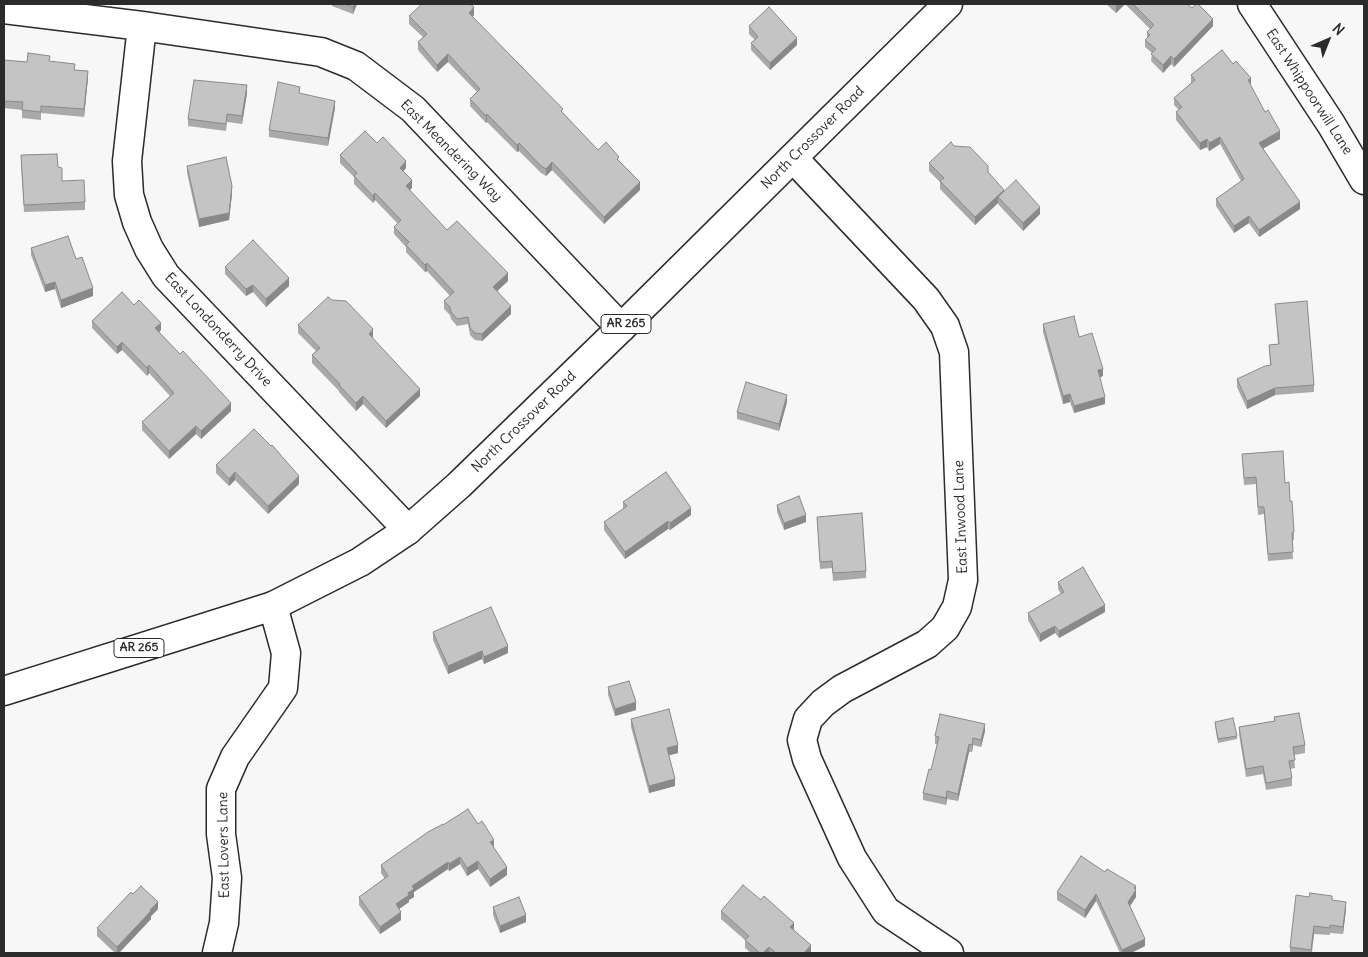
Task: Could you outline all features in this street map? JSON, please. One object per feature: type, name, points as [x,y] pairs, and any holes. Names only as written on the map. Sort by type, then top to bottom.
[{"type":"street","name":"North Crossover Road","points":[[4,691],[273,606],[360,562],[408,530],[459,485],[621,328],[948,4]]},
{"type":"street","name":"East Whippoorwill Lane","points":[[1252,4],[1331,124],[1364,180]]},
{"type":"street","name":"East Meandering Way","points":[[4,9],[142,26],[321,52],[356,66],[413,109],[621,328]]},
{"type":"street","name":"East Londonderry Drive","points":[[142,26],[127,161],[129,195],[137,222],[149,249],[166,276],[408,530]]},
{"type":"street","name":"East Inwood Lane","points":[[793,158],[926,299],[945,326],[954,352],[963,580],[957,607],[945,628],[927,644],[842,689],[823,703],[808,719],[802,740],[807,759],[852,858],[886,911],[949,953]]},
{"type":"street","name":"East Lovers Lane","points":[[217,953],[224,923],[227,878],[221,834],[221,789],[235,757],[283,688],[286,653],[273,606]]},
{"type":"building","points":[[422,4],[470,4],[474,7],[469,13],[563,109],[561,111],[598,150],[606,142],[619,157],[617,159],[640,182],[604,217],[552,162],[546,169],[541,166],[519,143],[517,145],[470,99],[480,89],[448,54],[437,65],[418,42],[427,34],[409,16]]},
{"type":"building","points":[[1133,4],[1187,4],[1192,8],[1198,4],[1213,19],[1174,59],[1171,56],[1163,65],[1151,54],[1156,49],[1145,40],[1150,35],[1147,32],[1154,25]]},
{"type":"building","points":[[769,7],[797,38],[770,63],[751,43],[758,37],[749,26]]},
{"type":"building","points":[[1222,50],[1233,64],[1236,61],[1251,78],[1248,80],[1265,112],[1268,110],[1280,131],[1259,143],[1300,202],[1259,230],[1249,216],[1234,226],[1216,199],[1244,179],[1220,137],[1209,143],[1207,139],[1200,143],[1176,112],[1182,107],[1174,98],[1195,80],[1191,75]]},
{"type":"building","points":[[28,53],[50,56],[49,61],[75,64],[74,70],[88,71],[84,109],[41,106],[41,112],[22,110],[23,102],[4,101],[4,60],[27,62]]},
{"type":"building","points":[[194,80],[247,85],[242,116],[227,114],[226,124],[188,119]]},
{"type":"building","points":[[278,82],[300,87],[299,93],[335,101],[328,138],[269,130]]},
{"type":"building","points":[[365,131],[377,143],[383,137],[406,161],[400,168],[412,180],[406,186],[447,230],[457,221],[508,273],[493,287],[511,306],[482,334],[475,333],[470,328],[468,317],[457,319],[451,312],[450,307],[444,301],[454,292],[427,263],[425,265],[406,245],[409,242],[394,227],[401,220],[375,193],[373,196],[354,176],[357,173],[340,155]]},
{"type":"building","points":[[951,142],[954,146],[970,147],[988,166],[988,172],[1004,190],[975,217],[940,181],[944,178],[929,163]]},
{"type":"building","points":[[57,154],[58,167],[62,168],[62,181],[84,180],[85,202],[24,205],[21,155]]},
{"type":"building","points":[[226,157],[232,186],[229,213],[199,219],[187,166]]},
{"type":"building","points":[[1016,180],[1040,207],[1023,223],[998,197]]},
{"type":"building","points":[[68,236],[76,259],[82,257],[93,288],[61,300],[55,282],[45,285],[31,248]]},
{"type":"building","points":[[253,240],[289,278],[266,299],[253,285],[246,289],[225,267]]},
{"type":"building","points":[[122,292],[134,305],[139,300],[161,323],[155,328],[180,354],[183,351],[231,403],[201,431],[196,426],[169,451],[142,422],[174,393],[149,365],[147,368],[122,342],[117,347],[92,321]]},
{"type":"building","points":[[328,297],[332,300],[346,301],[373,329],[369,334],[420,389],[386,421],[363,396],[356,403],[312,355],[320,348],[298,325]]},
{"type":"building","points":[[1307,301],[1314,385],[1275,388],[1247,401],[1237,379],[1271,365],[1269,345],[1279,344],[1275,304]]},
{"type":"building","points":[[1074,316],[1079,337],[1092,333],[1103,369],[1098,370],[1105,397],[1074,406],[1070,394],[1063,396],[1043,324]]},
{"type":"building","points":[[746,382],[787,395],[779,424],[737,412]]},
{"type":"building","points":[[254,429],[272,445],[299,476],[268,506],[235,472],[229,479],[216,465]]},
{"type":"building","points":[[1283,451],[1285,483],[1289,482],[1290,501],[1292,501],[1293,552],[1268,554],[1264,507],[1258,507],[1256,477],[1244,478],[1242,454]]},
{"type":"building","points":[[666,472],[691,508],[670,523],[668,521],[625,552],[604,522],[627,506],[623,502]]},
{"type":"building","points":[[799,496],[806,515],[784,523],[777,505]]},
{"type":"building","points":[[862,513],[866,571],[833,573],[832,561],[820,562],[817,517]]},
{"type":"building","points":[[1083,567],[1105,605],[1059,631],[1055,626],[1040,634],[1028,613],[1064,592],[1058,582]]},
{"type":"building","points":[[491,607],[508,646],[484,657],[482,651],[448,666],[433,632]]},
{"type":"building","points":[[629,681],[636,702],[615,709],[608,687]]},
{"type":"building","points":[[669,709],[678,745],[667,748],[675,779],[649,786],[631,719]]},
{"type":"building","points":[[1299,713],[1305,745],[1293,747],[1295,760],[1289,761],[1292,778],[1266,783],[1263,766],[1246,769],[1239,727],[1275,721],[1274,717]]},
{"type":"building","points":[[940,714],[985,724],[981,740],[973,738],[972,745],[969,744],[958,794],[947,791],[946,798],[923,793],[939,737],[935,736]]},
{"type":"building","points":[[1233,718],[1237,736],[1218,739],[1215,722]]},
{"type":"building","points":[[468,809],[478,824],[482,821],[494,840],[490,842],[507,867],[490,879],[478,861],[467,868],[460,857],[449,864],[448,862],[412,886],[414,889],[408,893],[409,895],[396,904],[401,912],[380,927],[359,897],[388,876],[381,865],[428,832]]},
{"type":"building","points":[[1081,856],[1105,872],[1107,869],[1136,886],[1134,888],[1136,890],[1128,902],[1145,939],[1122,950],[1096,894],[1085,910],[1057,892]]},
{"type":"building","points":[[743,885],[761,900],[764,896],[794,923],[790,927],[811,945],[804,953],[776,953],[769,947],[763,953],[760,953],[745,940],[749,936],[721,911]]},
{"type":"building","points":[[141,886],[158,902],[117,947],[97,928],[131,892],[133,894]]},
{"type":"building","points":[[1310,893],[1332,896],[1332,900],[1346,902],[1343,927],[1330,925],[1330,928],[1314,926],[1311,950],[1290,947],[1296,895],[1309,897]]},
{"type":"building","points":[[519,897],[526,915],[500,926],[493,907]]}]
